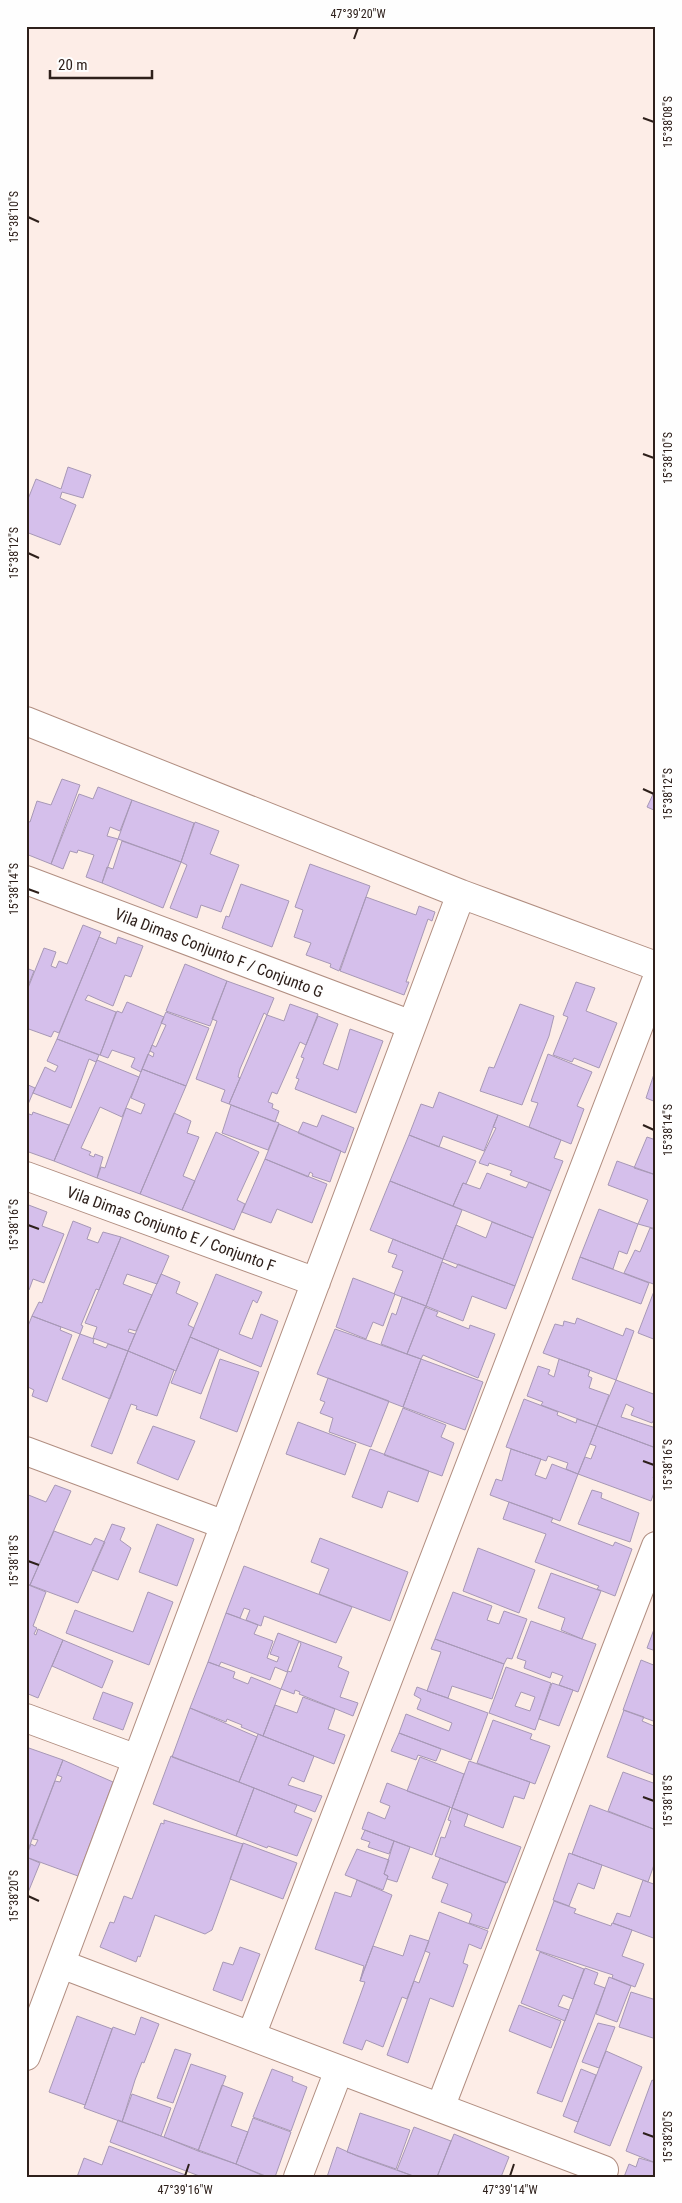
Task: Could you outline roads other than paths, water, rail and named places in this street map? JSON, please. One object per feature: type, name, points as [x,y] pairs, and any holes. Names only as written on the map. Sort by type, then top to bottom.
[{"type":"street","points":[[26,720],[461,894],[656,966]]},
{"type":"street","name":"Vila Dimas Conjunto F / Conjunto G","points":[[26,880],[412,1025]]},
{"type":"street","points":[[26,2056],[35,2004],[61,1964],[461,894]]},
{"type":"street","points":[[251,2036],[656,981]]},
{"type":"street","name":"Vila Dimas Conjunto E / Conjunto F","points":[[26,1176],[316,1282]]},
{"type":"street","points":[[26,1451],[225,1525]]},
{"type":"street","points":[[440,2108],[656,1546]]},
{"type":"street","points":[[26,1718],[137,1759]]},
{"type":"street","points":[[61,1964],[604,2170]]},
{"type":"street","points":[[298,2177],[338,2070]]}]
